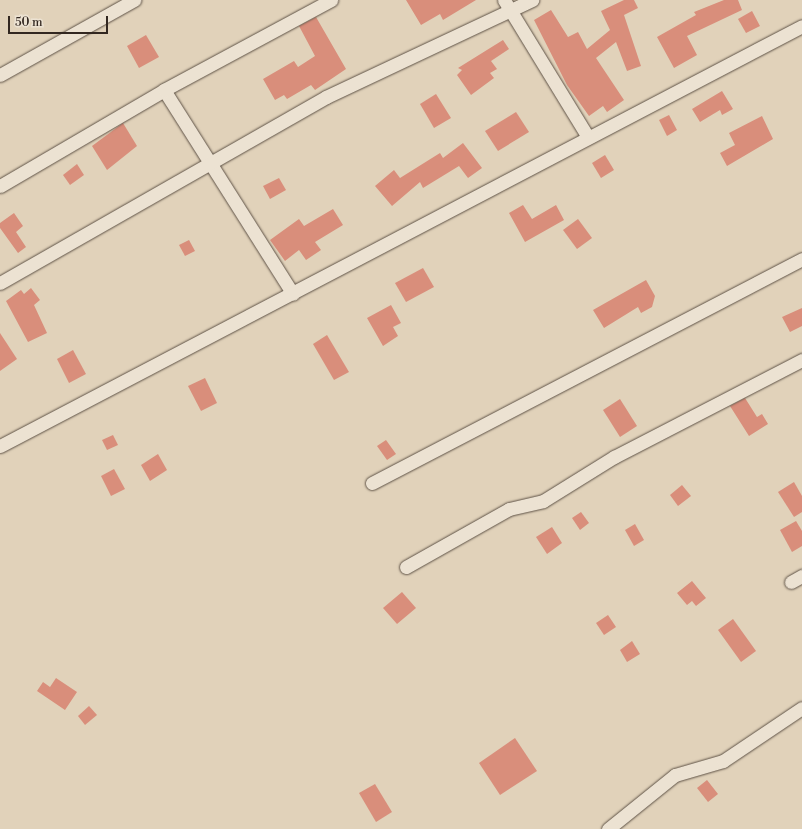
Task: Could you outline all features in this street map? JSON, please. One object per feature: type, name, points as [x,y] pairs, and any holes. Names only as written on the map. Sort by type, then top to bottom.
[{"type":"street","points":[[0,75],[134,0]]},
{"type":"street","points":[[0,186],[164,90],[331,0]]},
{"type":"street","points":[[0,283],[326,97],[507,5],[532,0]]},
{"type":"street","points":[[507,5],[588,137]]},
{"type":"street","points":[[0,446],[293,294],[588,137],[802,26]]},
{"type":"street","points":[[164,90],[208,164],[293,294]]},
{"type":"street","points":[[372,483],[802,259]]},
{"type":"street","points":[[406,567],[509,509],[543,501],[614,457],[802,360]]},
{"type":"street","points":[[608,829],[675,775],[723,761],[802,708]]},
{"type":"building","points":[[406,0],[476,0],[443,20],[440,14],[421,25]]},
{"type":"building","points":[[624,0],[634,0],[638,8],[624,15],[641,66],[627,71],[616,42],[596,58],[624,100],[607,112],[603,106],[589,116],[567,85],[534,20],[551,10],[568,37],[578,32],[587,49],[610,30],[601,11]]},
{"type":"building","points":[[724,0],[738,0],[742,10],[687,36],[697,55],[674,68],[657,37],[696,15],[694,12]]},
{"type":"building","points":[[752,11],[760,26],[746,33],[738,19]]},
{"type":"building","points":[[316,17],[346,69],[315,90],[311,85],[287,99],[284,95],[275,100],[263,79],[294,61],[298,67],[315,56],[299,26]]},
{"type":"building","points":[[146,35],[159,57],[139,68],[127,46]]},
{"type":"building","points":[[503,40],[509,49],[491,61],[497,69],[490,73],[494,78],[471,95],[457,75],[462,70],[458,68]]},
{"type":"building","points":[[722,91],[733,109],[722,115],[720,110],[700,122],[692,109]]},
{"type":"building","points":[[436,94],[451,118],[434,128],[420,104]]},
{"type":"building","points":[[516,112],[529,132],[498,151],[485,131]]},
{"type":"building","points":[[669,115],[677,130],[667,136],[659,120]]},
{"type":"building","points":[[762,116],[773,139],[727,166],[720,153],[735,145],[729,133]]},
{"type":"building","points":[[123,123],[137,146],[107,170],[92,146]]},
{"type":"building","points":[[463,143],[482,168],[468,178],[459,166],[423,188],[420,182],[392,206],[375,186],[394,170],[400,178],[440,153],[443,158]]},
{"type":"building","points":[[605,155],[614,170],[601,178],[592,163]]},
{"type":"building","points":[[77,164],[84,175],[70,185],[63,175]]},
{"type":"building","points":[[279,178],[286,190],[270,199],[263,186]]},
{"type":"building","points":[[523,205],[532,219],[556,205],[564,220],[525,242],[509,213]]},
{"type":"building","points":[[333,209],[343,225],[315,242],[321,250],[306,260],[299,250],[285,261],[270,240],[299,219],[304,226]]},
{"type":"building","points":[[14,213],[23,226],[16,232],[26,247],[18,253],[0,228],[0,223]]},
{"type":"building","points":[[578,219],[592,238],[577,249],[563,230]]},
{"type":"building","points":[[189,240],[195,251],[185,256],[179,245]]},
{"type":"building","points":[[423,268],[434,287],[406,302],[395,283]]},
{"type":"building","points":[[646,280],[655,296],[652,307],[641,313],[638,307],[604,328],[593,310]]},
{"type":"building","points":[[31,288],[40,300],[34,305],[47,333],[28,342],[6,301],[21,290],[24,294]]},
{"type":"building","points":[[391,305],[401,323],[393,327],[398,336],[383,346],[367,318]]},
{"type":"building","points":[[802,308],[802,326],[790,332],[782,317]]},
{"type":"building","points":[[0,333],[17,359],[0,371]]},
{"type":"building","points":[[327,335],[349,372],[334,380],[313,344]]},
{"type":"building","points":[[73,350],[86,374],[69,383],[57,359]]},
{"type":"building","points":[[205,378],[217,403],[201,411],[188,386]]},
{"type":"building","points":[[745,398],[757,417],[762,414],[768,424],[749,436],[730,406]]},
{"type":"building","points":[[620,399],[637,426],[620,437],[603,410]]},
{"type":"building","points":[[113,435],[118,445],[107,450],[102,440]]},
{"type":"building","points":[[386,440],[396,454],[387,460],[377,446]]},
{"type":"building","points":[[158,454],[167,470],[150,481],[141,465]]},
{"type":"building","points":[[114,469],[125,489],[111,496],[101,476]]},
{"type":"building","points":[[794,482],[802,496],[802,512],[794,517],[778,492]]},
{"type":"building","points":[[682,485],[691,496],[678,506],[670,495]]},
{"type":"building","points":[[581,512],[589,523],[580,530],[572,518]]},
{"type":"building","points":[[796,521],[802,531],[802,546],[792,552],[780,530]]},
{"type":"building","points":[[635,524],[644,540],[634,546],[625,530]]},
{"type":"building","points":[[552,527],[562,543],[547,554],[536,537]]},
{"type":"building","points":[[692,581],[706,598],[696,606],[692,601],[687,605],[677,593]]},
{"type":"building","points":[[402,592],[416,608],[397,624],[383,608]]},
{"type":"building","points":[[608,615],[616,627],[604,635],[596,623]]},
{"type":"building","points":[[733,619],[756,651],[741,662],[718,630]]},
{"type":"building","points":[[632,641],[640,654],[627,662],[620,650]]},
{"type":"building","points":[[56,678],[77,692],[65,710],[37,691],[43,682],[50,687]]},
{"type":"building","points":[[89,706],[97,715],[85,725],[78,716]]},
{"type":"building","points":[[515,738],[537,771],[500,795],[479,763]]},
{"type":"building","points":[[707,780],[718,794],[708,802],[697,788]]},
{"type":"building","points":[[375,784],[392,812],[376,822],[359,793]]}]
